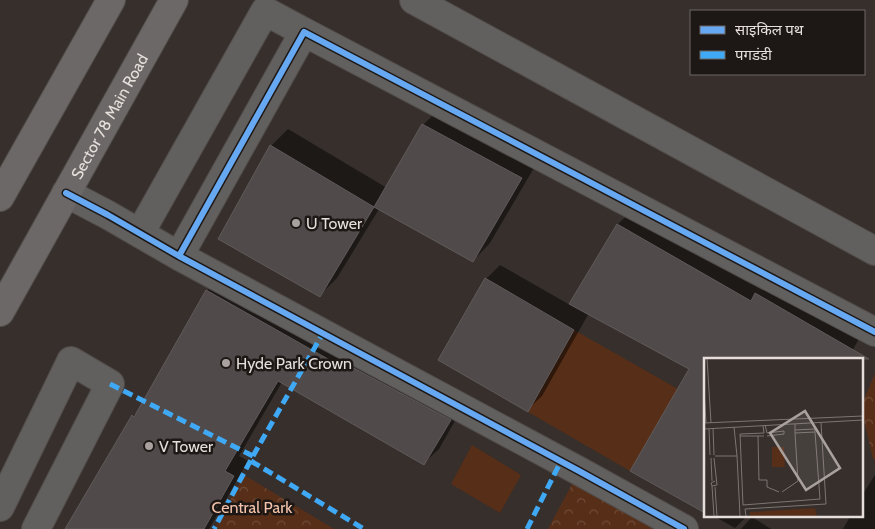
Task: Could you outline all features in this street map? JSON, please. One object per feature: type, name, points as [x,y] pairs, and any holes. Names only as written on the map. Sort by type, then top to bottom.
[{"type":"main road","points":[[0,197],[111,0]]},
{"type":"main road","name":"Sector 78 Main Road","points":[[0,312],[174,0]]},
{"type":"street","points":[[414,0],[875,251]]},
{"type":"street","points":[[140,233],[265,11],[875,332]]},
{"type":"street","points":[[179,256],[304,32]]},
{"type":"street","points":[[66,193],[179,256],[579,470],[684,529]]},
{"type":"street","points":[[0,507],[71,361],[110,384],[36,529]]},
{"type":"green space","points":[[574,330],[678,389],[630,471],[528,412]]},
{"type":"green space","points":[[875,373],[875,460],[873,459],[862,405]]},
{"type":"green space","points":[[472,445],[521,475],[500,513],[451,484]]},
{"type":"green space","points":[[579,471],[682,529],[548,529]]},
{"type":"green space","name":"Central Park","points":[[244,475],[334,529],[214,529]]},
{"type":"building","points":[[422,124],[522,178],[473,262],[374,207]]},
{"type":"building","name":"U Tower","points":[[270,145],[374,207],[320,297],[218,239]]},
{"type":"building","points":[[617,224],[751,301],[755,293],[869,359],[704,358],[704,512],[630,471],[689,369],[569,304]]},
{"type":"building","points":[[485,278],[574,330],[528,412],[438,360]]},
{"type":"building","points":[[206,290],[335,363],[337,359],[451,420],[424,465],[278,381],[225,471],[234,476],[204,529],[65,529],[132,415],[134,417]]},
{"type":"marked path","points":[[253,456],[323,333]]},
{"type":"marked path","points":[[110,384],[253,456],[214,529]]},
{"type":"marked path","points":[[251,461],[364,529]]},
{"type":"marked path","points":[[527,529],[561,461]]},
{"type":"cycle path","points":[[66,193],[179,256],[304,32],[875,332]]},
{"type":"cycle path","points":[[179,256],[684,529]]},
{"type":"place","name":"U Tower","points":[[296,223]]},
{"type":"place","name":"Hyde Park Crown","points":[[226,363]]},
{"type":"place","name":"V Tower","points":[[149,446]]}]
